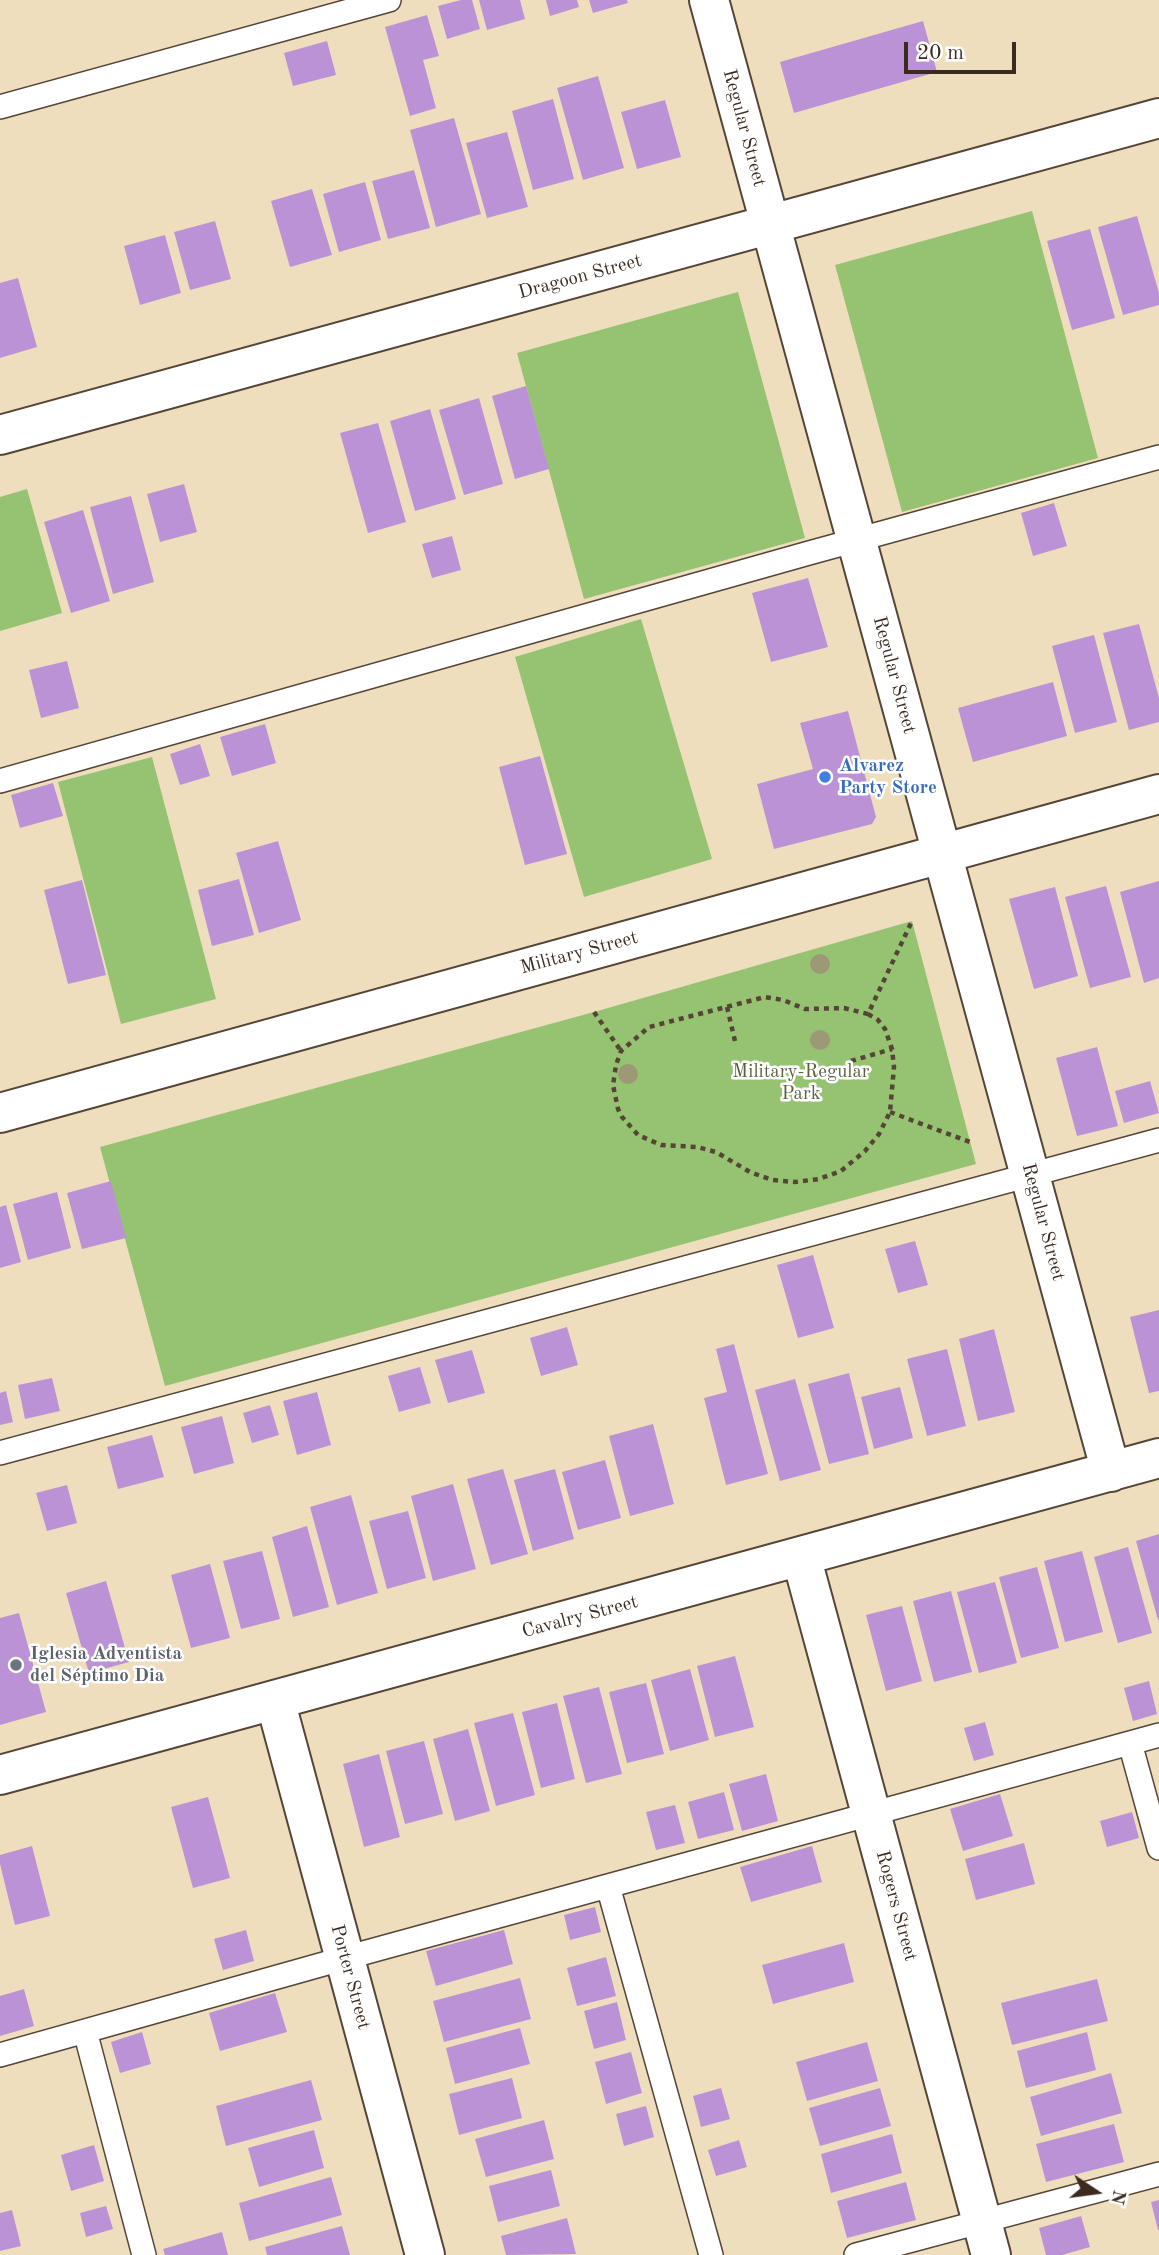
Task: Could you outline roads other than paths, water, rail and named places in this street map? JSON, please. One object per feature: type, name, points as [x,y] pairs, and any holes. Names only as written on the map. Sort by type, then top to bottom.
[{"type":"street","name":"Regular Street","points":[[709,0],[1111,1472]]},
{"type":"street","name":"Dragoon Street","points":[[0,435],[1159,118]]},
{"type":"street","name":"Military Street","points":[[0,1112],[1159,794]]},
{"type":"street","name":"Cavalry Street","points":[[0,1775],[1159,1458]]},
{"type":"street","name":"Rogers Street","points":[[801,1556],[986,2238]]},
{"type":"street","name":"Porter Street","points":[[275,1700],[425,2255]]},
{"type":"lane","points":[[0,107],[389,0]]},
{"type":"lane","points":[[0,780],[1159,457]]},
{"type":"lane","points":[[0,1452],[1159,1140]]},
{"type":"lane","points":[[0,2055],[1159,1735]]},
{"type":"lane","points":[[1130,1742],[1159,1848]]},
{"type":"lane","points":[[608,1886],[711,2255]]},
{"type":"lane","points":[[85,2031],[144,2255]]},
{"type":"lane","points":[[856,2255],[986,2238],[1159,2174]]},
{"type":"place","name":"Alvarez Party Store","points":[[825,777]]},
{"type":"place","name":"Iglesia Adventista del Séptimo Dia","points":[[16,1665]]},
{"type":"park label","name":"Military-Regular Park","points":[[801,1083]]}]
